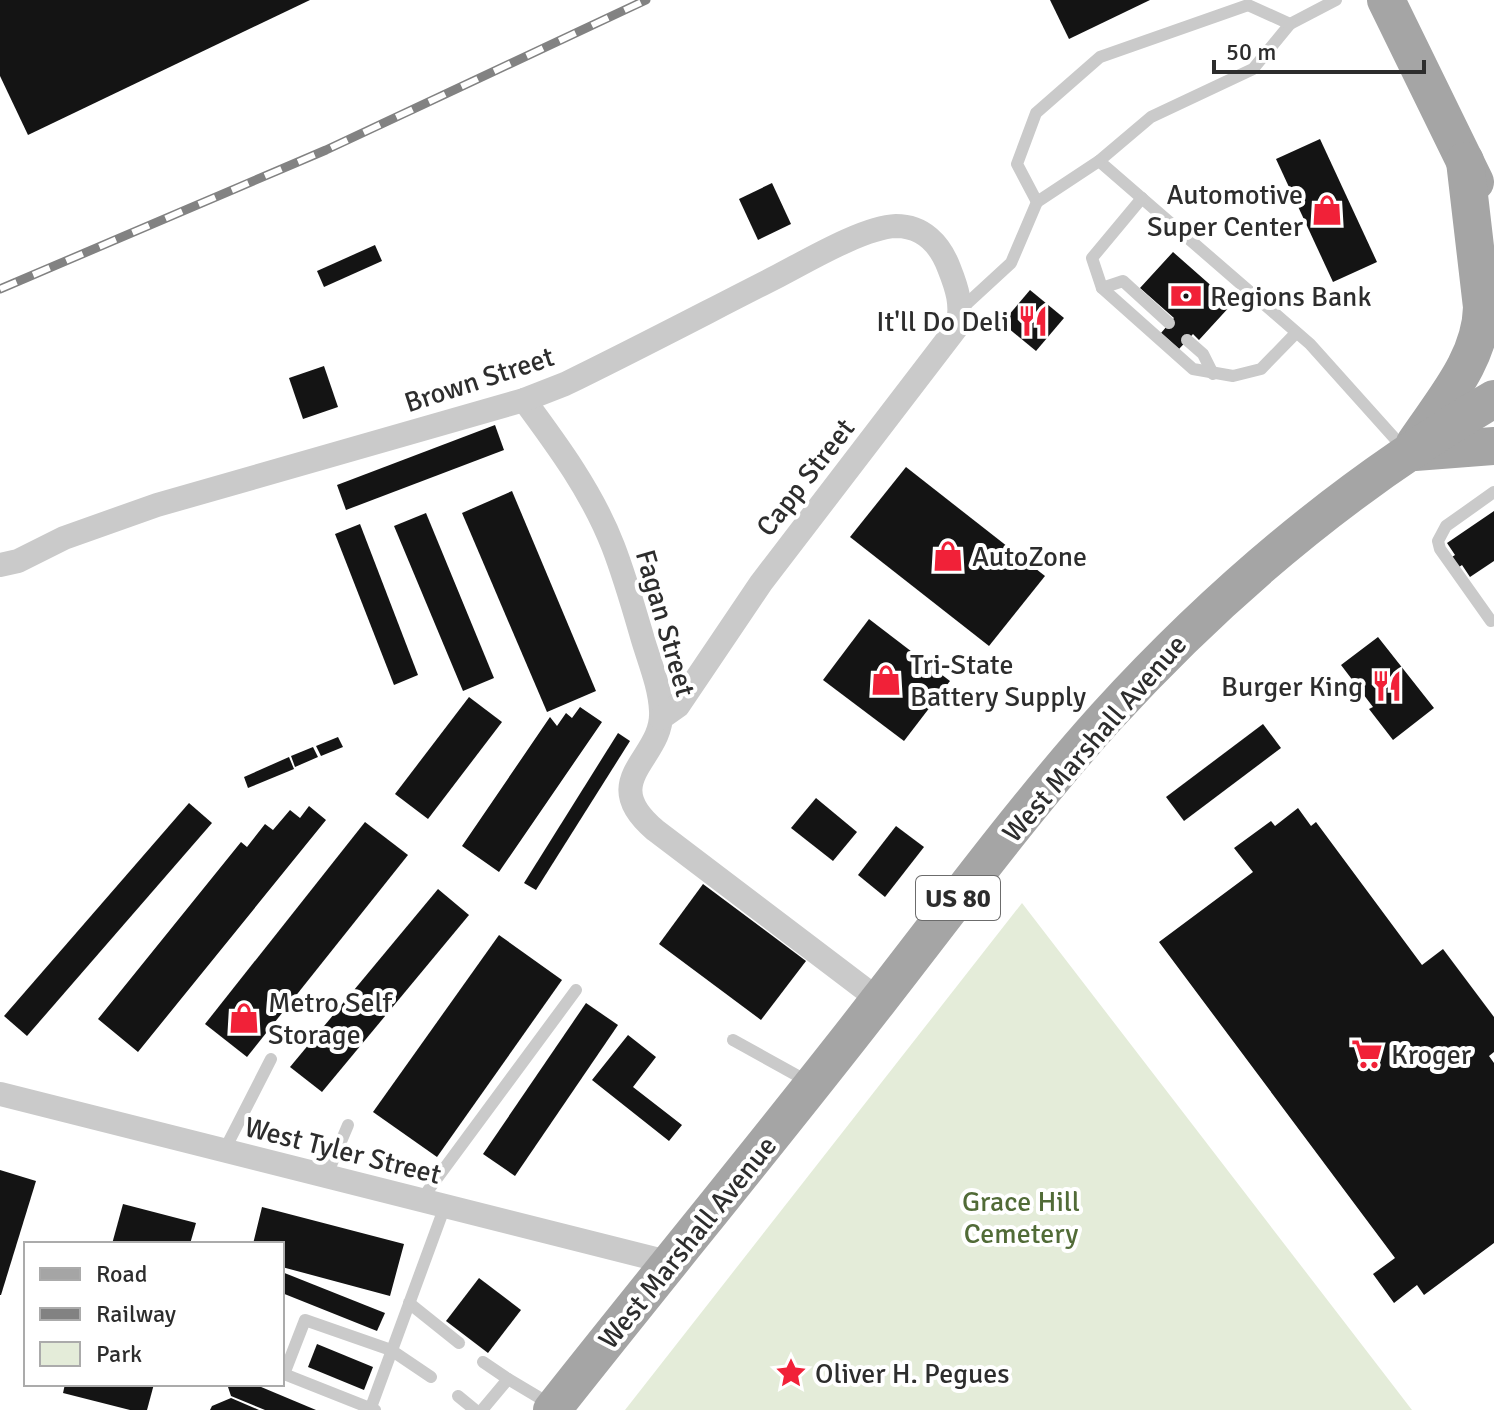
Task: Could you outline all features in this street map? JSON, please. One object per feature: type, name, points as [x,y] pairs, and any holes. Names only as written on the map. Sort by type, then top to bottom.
[{"type":"main road","points":[[1386,0],[1480,172],[1494,220]]},
{"type":"main road","points":[[1408,453],[1469,360],[1480,330],[1480,172]]},
{"type":"main road","name":"West Marshall Avenue","points":[[554,1408],[1078,749],[1175,644],[1280,549],[1408,453],[1494,399]]},
{"type":"main road","points":[[1408,453],[1494,446]]},
{"type":"street","name":"Brown Street","points":[[0,565],[18,561],[64,538],[157,505],[524,400],[565,384],[828,250],[879,228],[913,228],[926,234],[947,262],[961,309]]},
{"type":"street","name":"Capp Street","points":[[661,718],[678,706],[761,583],[950,340],[961,309]]},
{"type":"street","name":"Fagan Street","points":[[524,400],[571,465],[614,547],[658,692],[659,732],[632,778],[634,805],[645,822],[879,1000]]},
{"type":"street","name":"West Tyler Street","points":[[0,1094],[671,1263]]},
{"type":"lane","points":[[961,309],[1011,263],[1037,202],[1099,161],[1151,117],[1253,69],[1290,24],[1336,0]]},
{"type":"lane","points":[[1037,202],[1017,164],[1036,113],[1100,57],[1248,5],[1290,24]]},
{"type":"lane","points":[[1099,161],[1310,344],[1408,453]]},
{"type":"lane","points":[[1142,198],[1092,258],[1102,288],[1193,369],[1233,376],[1261,369],[1296,333]]},
{"type":"lane","points":[[1102,288],[1123,281],[1169,323]]},
{"type":"lane","points":[[1187,340],[1203,354],[1213,374]]},
{"type":"lane","points":[[1491,621],[1440,549],[1438,541],[1446,526],[1494,492]]},
{"type":"lane","points":[[431,1377],[391,1350],[305,1320],[284,1374],[372,1409],[391,1350],[409,1303],[433,1203],[576,990]]},
{"type":"lane","points":[[733,1040],[813,1084]]},
{"type":"lane","points":[[224,1151],[271,1059]]},
{"type":"lane","points":[[326,1177],[348,1125]]},
{"type":"lane","points":[[409,1303],[459,1343]]},
{"type":"lane","points":[[483,1362],[554,1408]]},
{"type":"lane","points":[[482,1410],[508,1379]]},
{"type":"lane","points":[[458,1396],[475,1410]]},
{"type":"green space","name":"Grace Hill Cemetery","points":[[1022,903],[1412,1410],[625,1410]]},
{"type":"building","points":[[0,0],[310,0],[28,135],[0,76]]},
{"type":"building","points":[[1050,0],[1150,0],[1069,39]]},
{"type":"building","name":"Automotive Super Center","points":[[1320,139],[1377,262],[1333,282],[1276,159]]},
{"type":"building","points":[[772,183],[791,224],[758,240],[739,199]]},
{"type":"building","points":[[375,245],[382,261],[324,287],[317,271]]},
{"type":"building","name":"Regions Bank","points":[[1173,252],[1232,304],[1199,340],[1193,334],[1179,349],[1161,333],[1174,318],[1140,288]]},
{"type":"building","name":"It'll Do Deli","points":[[1030,290],[1064,318],[1036,351],[1002,323]]},
{"type":"building","points":[[324,366],[338,407],[303,419],[289,378]]},
{"type":"building","points":[[495,425],[504,450],[346,510],[337,485]]},
{"type":"building","name":"AutoZone","points":[[906,467],[1045,576],[989,646],[850,537]]},
{"type":"building","points":[[512,491],[596,691],[547,712],[462,513]]},
{"type":"building","points":[[1494,511],[1494,561],[1470,577],[1462,565],[1453,571],[1446,561],[1455,555],[1447,543]]},
{"type":"building","points":[[426,513],[494,678],[463,691],[394,526]]},
{"type":"building","points":[[360,524],[418,675],[394,685],[335,534]]},
{"type":"building","name":"Tri-State Battery Supply","points":[[869,619],[950,681],[904,741],[823,680]]},
{"type":"building","name":"Burger King","points":[[1378,637],[1434,708],[1393,740],[1341,665]]},
{"type":"building","points":[[469,697],[502,722],[428,819],[395,794]]},
{"type":"building","points":[[580,707],[602,722],[499,872],[462,846],[550,717],[557,726],[566,713],[572,718]]},
{"type":"building","points":[[1263,724],[1281,748],[1184,821],[1166,797]]},
{"type":"building","points":[[618,733],[630,741],[536,890],[524,883]]},
{"type":"building","points":[[338,737],[343,747],[321,756],[316,746]]},
{"type":"building","points":[[313,747],[318,757],[295,767],[291,756]]},
{"type":"building","points":[[289,757],[294,769],[248,788],[244,777]]},
{"type":"building","points":[[816,798],[857,832],[833,861],[791,828]]},
{"type":"building","points":[[189,803],[212,823],[27,1036],[4,1016]]},
{"type":"building","points":[[309,806],[326,820],[138,1052],[98,1019],[241,842],[247,847],[265,824],[273,830],[290,810],[300,818]]},
{"type":"building","name":"Kroger","points":[[1298,808],[1311,826],[1316,822],[1422,965],[1443,949],[1494,1017],[1494,1052],[1489,1056],[1494,1063],[1494,1243],[1424,1295],[1417,1285],[1394,1303],[1373,1274],[1395,1258],[1159,942],[1253,872],[1234,848],[1271,821],[1275,826]]},
{"type":"building","points":[[365,822],[408,855],[247,1057],[205,1024]]},
{"type":"building","points":[[896,826],[924,847],[885,897],[858,875]]},
{"type":"building","points":[[703,884],[806,961],[761,1020],[659,944]]},
{"type":"building","points":[[438,889],[469,915],[322,1092],[290,1067]]},
{"type":"building","points":[[499,935],[562,980],[437,1157],[373,1112]]},
{"type":"building","points":[[586,1003],[618,1025],[515,1176],[483,1154]]},
{"type":"building","points":[[628,1035],[656,1057],[633,1087],[682,1125],[669,1141],[592,1080]]},
{"type":"building","points":[[0,1170],[36,1181],[1,1295],[0,1295]]},
{"type":"building","points":[[123,1204],[196,1223],[191,1242],[113,1242]]},
{"type":"building","points":[[262,1207],[404,1244],[390,1296],[284,1268],[284,1242],[253,1242]]},
{"type":"building","points":[[284,1273],[385,1313],[377,1331],[284,1294]]},
{"type":"building","points":[[479,1278],[521,1310],[488,1353],[446,1321]]},
{"type":"building","points":[[317,1344],[373,1367],[364,1390],[308,1367]]},
{"type":"building","points":[[65,1386],[153,1386],[147,1410],[130,1410],[63,1393]]},
{"type":"building","points":[[228,1386],[259,1386],[316,1410],[265,1410],[231,1396]]},
{"type":"building","points":[[231,1398],[259,1410],[210,1410],[212,1406]]},
{"type":"railway","points":[[0,289],[326,150],[646,0]]},
{"type":"place","name":"Automotive Super Center","points":[[1327,210]]},
{"type":"place","name":"Regions Bank","points":[[1186,296]]},
{"type":"place","name":"It'll Do Deli","points":[[1033,321]]},
{"type":"place","name":"AutoZone","points":[[948,556]]},
{"type":"place","name":"Tri-State Battery Supply","points":[[886,680]]},
{"type":"place","name":"Burger King","points":[[1387,686]]},
{"type":"place","name":"Metro Self Storage","points":[[244,1018]]},
{"type":"place","name":"Kroger","points":[[1367,1054]]},
{"type":"place","name":"Oliver H. Pegues","points":[[791,1373]]}]
